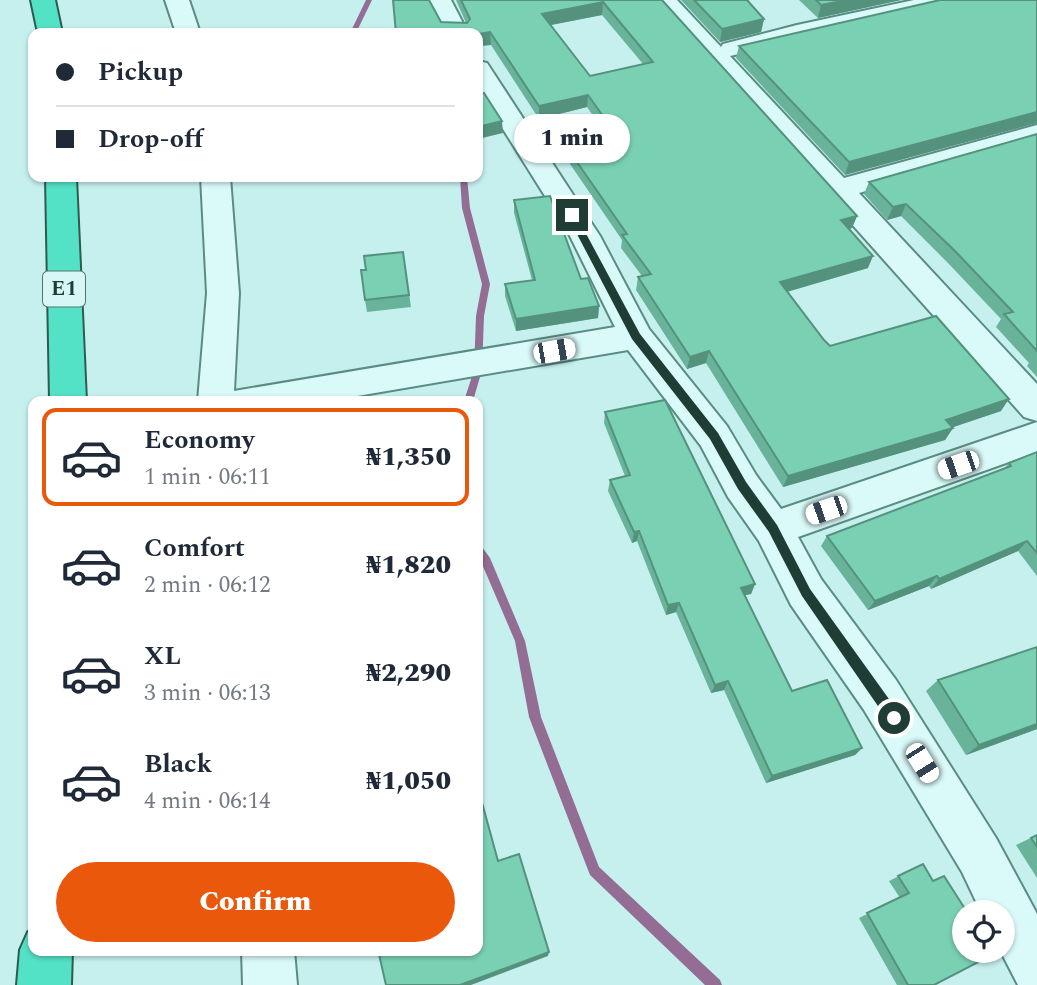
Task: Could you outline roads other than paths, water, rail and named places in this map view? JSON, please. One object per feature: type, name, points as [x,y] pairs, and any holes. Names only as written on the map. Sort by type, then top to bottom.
[{"type":"highway","points":[[43,0],[49,28]]},
{"type":"highway","name":"E1","points":[[61,182],[68,396]]},
{"type":"highway","points":[[44,985],[46,956]]},
{"type":"street","points":[[177,0],[186,28]]},
{"type":"street","points":[[439,0],[453,28]]},
{"type":"street","points":[[664,0],[1037,407]]},
{"type":"street","points":[[714,54],[797,32],[948,0]]},
{"type":"street","points":[[483,77],[585,236],[636,336],[714,436],[742,486],[773,529],[806,592],[880,695],[979,855],[1037,968]]},
{"type":"street","points":[[840,189],[1037,133]]},
{"type":"street","points":[[215,182],[223,293],[216,396]]},
{"type":"street","points":[[275,396],[636,336]]},
{"type":"street","points":[[773,529],[1037,437]]},
{"type":"street","points":[[268,956],[270,985]]},
{"type":"waterway","points":[[355,28],[369,0]]},
{"type":"waterway","points":[[463,182],[466,208],[486,284],[480,316],[478,370],[470,396]]},
{"type":"waterway","points":[[483,557],[520,641],[535,717],[594,871],[715,985]]}]
